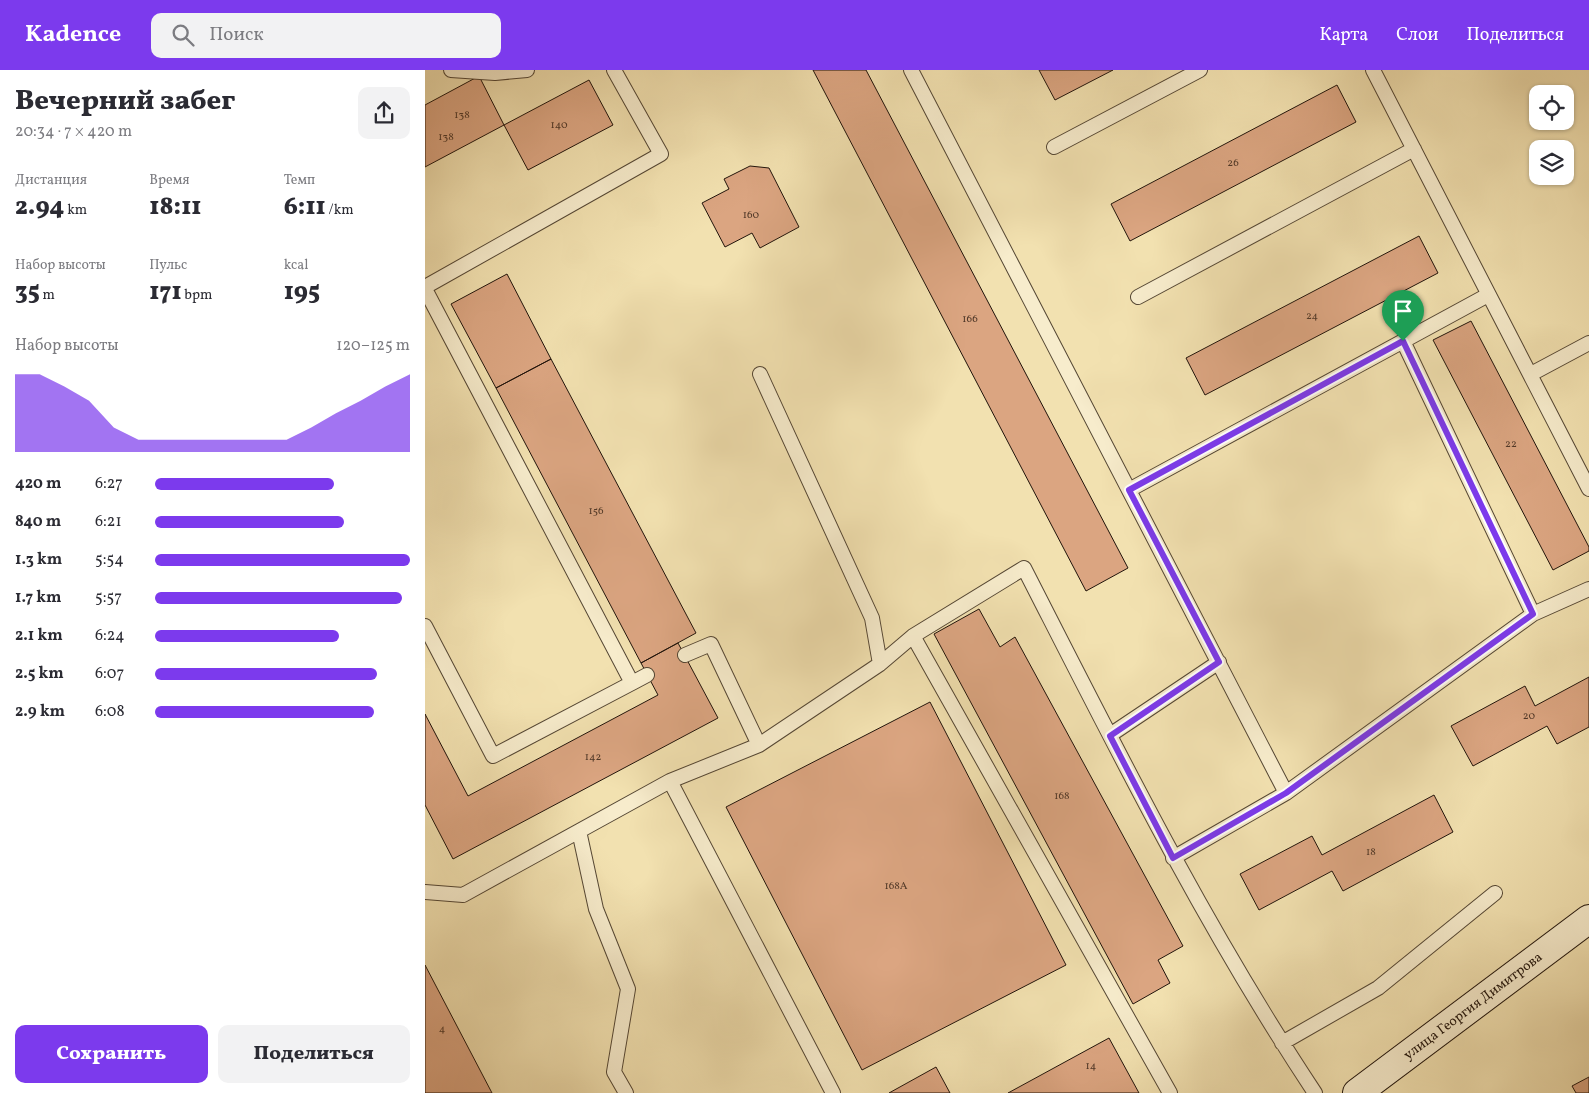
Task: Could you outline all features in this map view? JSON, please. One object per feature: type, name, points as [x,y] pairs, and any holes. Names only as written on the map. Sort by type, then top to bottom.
[{"type":"main road","name":"улица Георгия Димитрова","points":[[1357,1093],[1589,918]]},
{"type":"lane","points":[[451,70],[494,72],[527,70]]},
{"type":"lane","points":[[614,70],[661,154],[425,288],[632,683]]},
{"type":"lane","points":[[911,70],[1286,793]]},
{"type":"lane","points":[[1054,147],[1200,70]]},
{"type":"lane","points":[[1373,70],[1589,489]]},
{"type":"lane","points":[[1138,297],[1414,149]]},
{"type":"lane","points":[[1129,490],[1488,296]]},
{"type":"lane","points":[[1403,341],[1533,614]]},
{"type":"lane","points":[[1531,374],[1589,343]]},
{"type":"lane","points":[[760,374],[872,618],[880,664]]},
{"type":"lane","points":[[425,892],[463,895],[670,781],[759,745],[880,664],[913,636],[1024,568],[1173,858],[1282,1043],[1315,1093]]},
{"type":"lane","points":[[1173,858],[1286,793],[1533,614],[1589,589]]},
{"type":"lane","points":[[425,626],[493,756],[647,675]]},
{"type":"lane","points":[[913,636],[1170,1093]]},
{"type":"lane","points":[[685,655],[711,644],[759,745]]},
{"type":"lane","points":[[1110,736],[1219,662]]},
{"type":"lane","points":[[670,781],[833,1093]]},
{"type":"lane","points":[[579,831],[596,909],[628,989],[614,1072],[626,1093]]},
{"type":"lane","points":[[1282,1043],[1378,988],[1495,893]]},
{"type":"building","points":[[813,70],[866,70],[1128,568],[1086,591]]},
{"type":"building","points":[[1039,70],[1113,70],[1055,100]]},
{"type":"building","points":[[479,76],[504,125],[425,167],[425,105]]},
{"type":"building","points":[[589,80],[613,125],[528,170],[504,125]]},
{"type":"building","points":[[1337,85],[1356,122],[1130,241],[1111,204]]},
{"type":"building","points":[[750,166],[769,168],[799,227],[760,248],[752,233],[725,247],[702,203],[729,189],[724,179]]},
{"type":"building","points":[[1419,236],[1438,273],[1205,395],[1186,358]]},
{"type":"building","points":[[507,274],[551,359],[496,388],[451,304]]},
{"type":"building","points":[[1471,321],[1589,547],[1589,551],[1553,570],[1433,340]]},
{"type":"building","points":[[551,359],[696,633],[641,663],[496,388]]},
{"type":"building","points":[[979,609],[1000,647],[1015,637],[1183,946],[1158,960],[1170,983],[1133,1004],[934,634]]},
{"type":"building","points":[[678,643],[718,718],[453,859],[425,805],[425,714],[468,796],[658,695],[641,663]]},
{"type":"building","points":[[1589,677],[1589,727],[1557,744],[1547,726],[1473,766],[1451,726],[1525,686],[1535,706]]},
{"type":"building","points":[[930,702],[1066,965],[862,1070],[726,807]]},
{"type":"building","points":[[1434,795],[1453,832],[1343,891],[1332,871],[1259,910],[1240,874],[1312,836],[1322,855]]},
{"type":"building","points":[[425,965],[492,1093],[425,1093]]},
{"type":"building","points":[[1109,1038],[1139,1093],[1008,1093]]},
{"type":"building","points":[[936,1067],[950,1093],[889,1093]]},
{"type":"building","points":[[1589,1077],[1589,1093],[1576,1093],[1572,1086]]},
{"type":"route","points":[[1403,341],[1533,614],[1286,793],[1173,858],[1110,736],[1219,662],[1129,490],[1403,341]]}]
